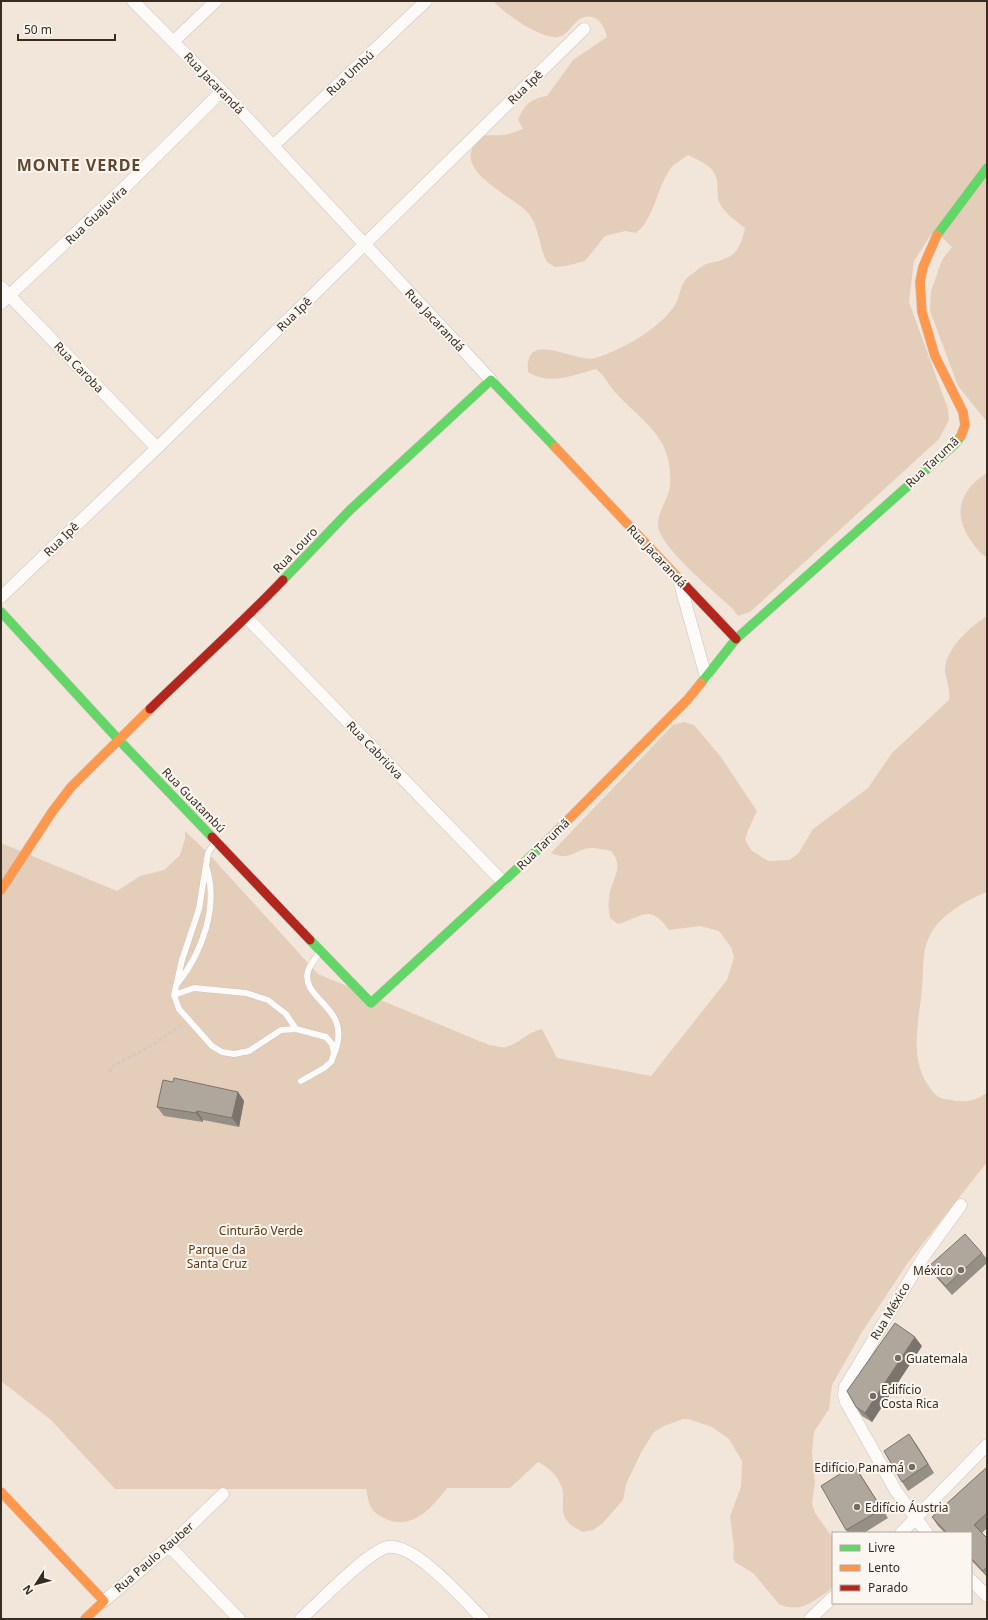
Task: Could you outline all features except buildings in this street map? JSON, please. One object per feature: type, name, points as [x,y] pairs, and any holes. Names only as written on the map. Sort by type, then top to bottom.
[{"type":"street","name":"Rua Jacarandá","points":[[133,1],[222,91],[491,380],[736,639]]},
{"type":"street","points":[[174,41],[216,1]]},
{"type":"street","name":"Rua Umbú","points":[[273,146],[426,1]]},
{"type":"street","name":"Rua Ipê","points":[[1,597],[365,245],[584,30]]},
{"type":"street","name":"Rua Guajuvíra","points":[[4,295],[126,186],[222,91]]},
{"type":"street","name":"Rua Tarumã","points":[[372,1003],[547,841],[672,715],[736,639],[955,444],[963,433],[965,422],[957,399],[943,372],[928,336],[920,304],[919,287],[922,267],[932,246],[987,168]]},
{"type":"street","name":"Rua Caroba","points":[[4,295],[156,448]]},
{"type":"street","name":"Rua Louro","points":[[1,890],[56,806],[71,788],[118,739],[247,618],[350,510],[491,380]]},
{"type":"street","points":[[679,579],[706,676]]},
{"type":"street","name":"Rua Guatambú","points":[[1,612],[118,739],[372,1003]]},
{"type":"street","name":"Rua Cabriúva","points":[[247,618],[503,882]]},
{"type":"street","name":"Rua México","points":[[915,1520],[896,1491],[846,1402],[844,1395],[845,1387],[924,1256],[961,1205]]},
{"type":"street","points":[[902,1532],[987,1445]]},
{"type":"street","points":[[1,1492],[66,1559],[104,1601]]},
{"type":"street","name":"Rua Paulo Rauber","points":[[85,1619],[169,1546],[223,1494]]},
{"type":"street","points":[[915,1520],[925,1532]]},
{"type":"street","points":[[169,1546],[239,1619]]},
{"type":"street","points":[[300,1619],[369,1557],[386,1547],[398,1547],[407,1550],[423,1561],[483,1619]]},
{"type":"street","points":[[972,1581],[987,1596]]},
{"type":"street","points":[[810,1619],[832,1598]]},
{"type":"lane","points":[[216,841],[208,853],[199,909],[182,960],[176,985],[174,995],[179,1009],[212,1046],[222,1052],[234,1054],[249,1051],[281,1030],[296,1029],[326,1037],[332,1044],[334,1054]]},
{"type":"lane","points":[[176,985],[195,958],[204,934],[210,893],[209,876],[206,864]]},
{"type":"lane","points":[[301,1081],[324,1068],[331,1062],[339,1043],[338,1025],[335,1016],[309,984],[308,973],[310,966],[321,951]]},
{"type":"lane","points":[[174,995],[194,988],[246,993],[268,1000],[286,1014],[296,1029]]},
{"type":"path","points":[[110,1072],[111,1068],[115,1065],[151,1046],[188,1020]]},
{"type":"green space","points":[[493,1],[987,1],[987,422],[958,386],[930,311],[931,291],[942,260],[952,247],[934,230],[914,261],[909,302],[948,409],[949,420],[939,439],[750,612],[738,616],[732,608],[689,569],[668,545],[661,534],[658,520],[668,495],[670,485],[670,468],[667,454],[662,442],[654,432],[615,392],[602,374],[596,369],[553,379],[536,376],[528,372],[529,359],[534,352],[542,349],[586,358],[595,358],[616,350],[639,338],[669,314],[677,301],[683,283],[689,276],[704,265],[725,259],[734,253],[740,245],[745,228],[722,208],[718,199],[717,181],[713,171],[702,162],[688,155],[671,168],[662,184],[647,219],[636,233],[625,231],[605,236],[585,261],[555,267],[547,262],[535,225],[529,214],[482,177],[474,168],[471,159],[472,149],[477,141],[483,136],[505,135],[523,129],[518,120],[525,107],[536,99],[547,96],[573,60],[607,37],[606,32],[598,20],[585,17],[577,21],[562,36],[553,37],[545,35],[521,23],[505,12]]},
{"type":"green space","points":[[987,473],[987,557],[978,551],[966,532],[962,522],[961,513],[965,495],[970,487]]},
{"type":"green space","name":"Cinturão Verde","points":[[987,616],[987,892],[971,899],[947,915],[934,928],[927,941],[924,955],[922,989],[917,1028],[917,1054],[919,1066],[924,1078],[940,1098],[965,1101],[975,1099],[987,1092],[987,1162],[907,1264],[862,1332],[832,1385],[829,1409],[814,1432],[812,1453],[815,1482],[812,1503],[815,1513],[832,1537],[831,1589],[813,1602],[806,1605],[794,1608],[787,1607],[779,1604],[753,1573],[735,1562],[733,1558],[734,1548],[730,1516],[741,1487],[742,1461],[729,1439],[712,1427],[688,1419],[683,1419],[664,1426],[654,1432],[642,1451],[626,1484],[623,1500],[602,1524],[593,1530],[583,1532],[573,1527],[568,1522],[563,1512],[563,1492],[560,1483],[550,1470],[538,1462],[510,1488],[447,1488],[435,1503],[420,1516],[412,1520],[394,1522],[375,1512],[370,1506],[366,1489],[115,1489],[51,1420],[1,1381],[1,843],[117,891],[140,876],[164,870],[180,855],[185,839],[185,831],[208,853],[318,974],[489,1045],[503,1047],[510,1046],[542,1029],[557,1058],[651,1076],[727,980],[734,957],[731,947],[719,931],[700,926],[669,930],[662,922],[651,914],[645,914],[618,924],[610,918],[609,908],[610,892],[617,869],[615,857],[611,851],[591,848],[580,850],[568,856],[551,853],[673,725],[684,722],[694,725],[721,757],[757,811],[745,840],[751,850],[768,861],[789,860],[798,854],[813,829],[868,788],[892,753],[949,700],[945,669],[946,661],[960,638]]},
{"type":"traffic: fast","points":[[937,235],[987,168]]},
{"type":"traffic: fast","points":[[283,580],[350,510],[491,380],[555,447]]},
{"type":"traffic: fast","points":[[701,683],[736,639],[955,444],[961,436]]},
{"type":"traffic: fast","points":[[1,612],[118,739],[212,837]]},
{"type":"traffic: fast","points":[[310,940],[371,1003],[545,843]]},
{"type":"traffic: slow","points":[[937,235],[923,267],[920,282],[922,312],[935,356],[963,412],[965,425],[961,436]]},
{"type":"traffic: slow","points":[[555,447],[683,583]]},
{"type":"traffic: slow","points":[[545,843],[688,699],[701,683]]},
{"type":"traffic: slow","points":[[1,890],[52,812],[71,787],[150,709]]},
{"type":"traffic: slow","points":[[1,1492],[104,1601],[85,1619]]},
{"type":"traffic: jam","points":[[150,709],[283,580]]},
{"type":"traffic: jam","points":[[683,583],[736,639]]},
{"type":"traffic: jam","points":[[212,837],[310,940]]},
{"type":"place","name":"México","points":[[961,1270]]},
{"type":"place","name":"Guatemala","points":[[898,1358]]},
{"type":"place","name":"Edifício Costa Rica","points":[[873,1396]]},
{"type":"place","name":"Edifício Panamá","points":[[912,1467]]},
{"type":"place","name":"Edifício Áustria","points":[[857,1507]]},
{"type":"district","name":"MONTE VERDE","points":[[79,165]]},
{"type":"park label","name":"Parque da Santa Cruz","points":[[217,1256]]}]
